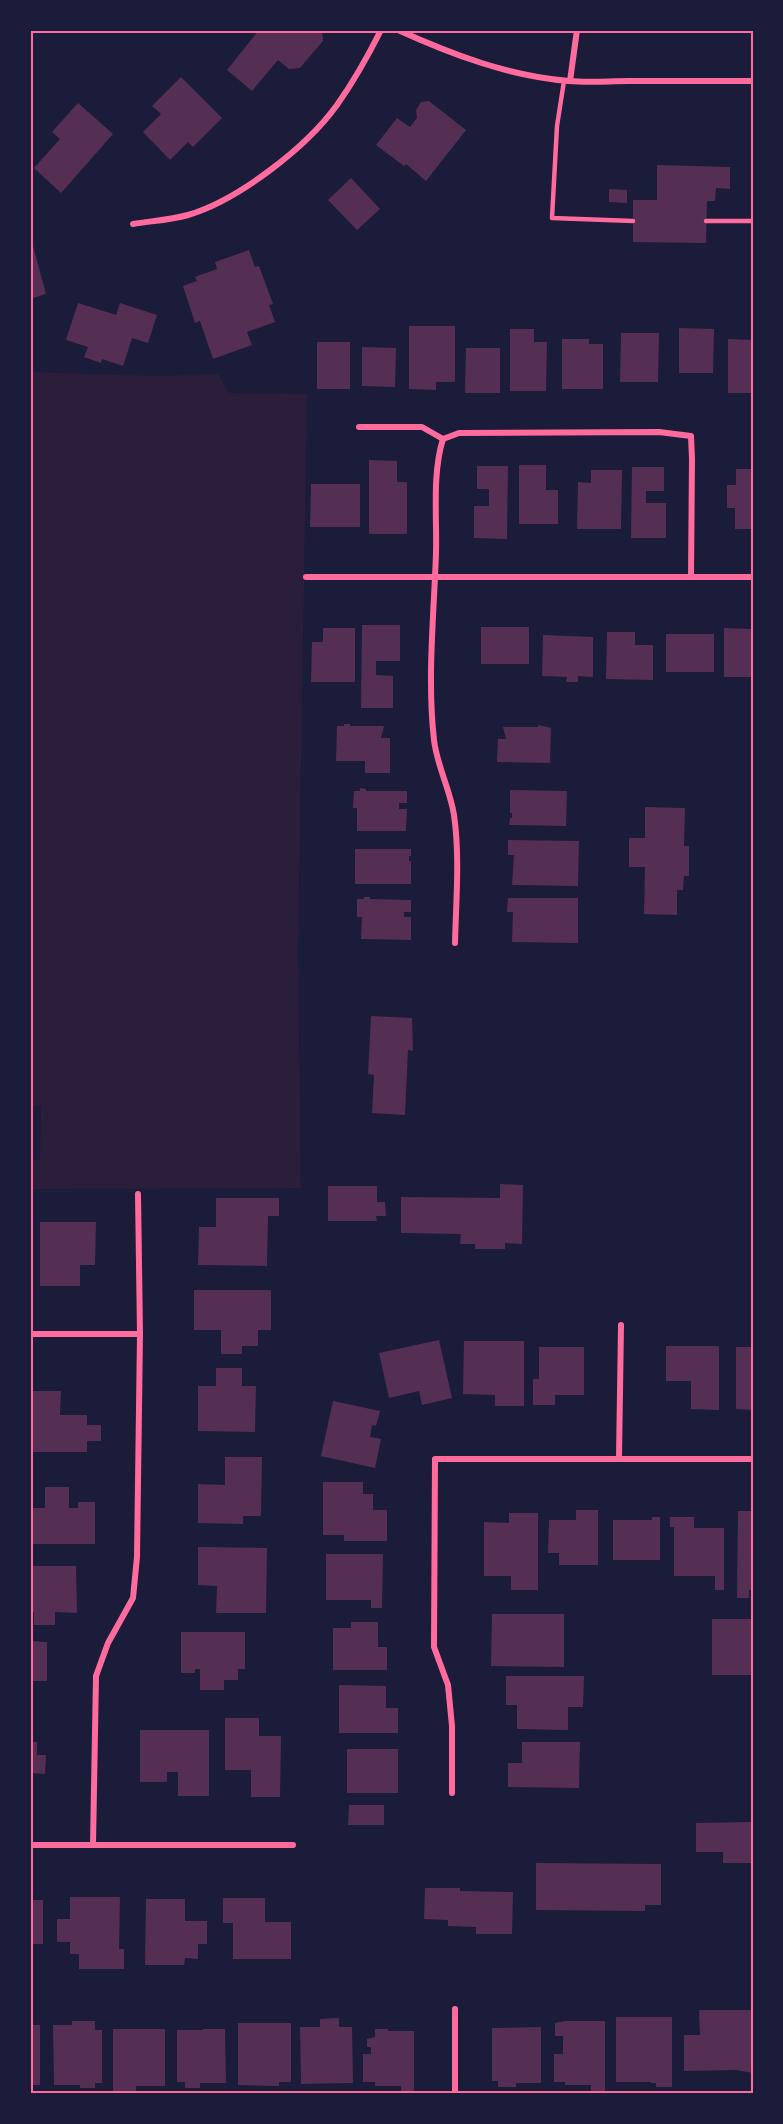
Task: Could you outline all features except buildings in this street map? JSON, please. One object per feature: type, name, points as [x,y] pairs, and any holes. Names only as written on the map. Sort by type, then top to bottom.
[{"type":"street","points":[[134,224],[188,215],[242,191],[303,143],[336,107],[363,66],[381,30]]},
{"type":"street","points":[[398,30],[440,49],[509,72],[567,81],[753,81]]},
{"type":"street","points":[[567,81],[577,30]]},
{"type":"street","points":[[359,427],[422,427],[443,439]]},
{"type":"street","points":[[443,439],[459,433],[659,432],[691,436],[691,577]]},
{"type":"street","points":[[443,439],[438,455],[432,711],[434,742],[454,816],[456,838],[455,943]]},
{"type":"street","points":[[306,577],[753,577]]},
{"type":"street","points":[[93,1845],[96,1676],[108,1643],[133,1598],[137,1557],[140,1334],[138,1194]]},
{"type":"street","points":[[619,1458],[621,1325]]},
{"type":"street","points":[[30,1334],[140,1334]]},
{"type":"street","points":[[452,1793],[452,1726],[448,1685],[434,1647],[435,1459],[753,1459]]},
{"type":"street","points":[[30,1845],[293,1845]]},
{"type":"street","points":[[455,2009],[455,2094]]},
{"type":"lane","points":[[567,81],[557,126],[552,218],[633,221]]},
{"type":"lane","points":[[706,221],[753,221]]},
{"type":"shaded area","points":[[30,372],[160,376],[218,374],[229,393],[307,394],[298,952],[301,1188],[30,1189],[30,1161],[40,1159],[41,1106],[30,1106]]}]
